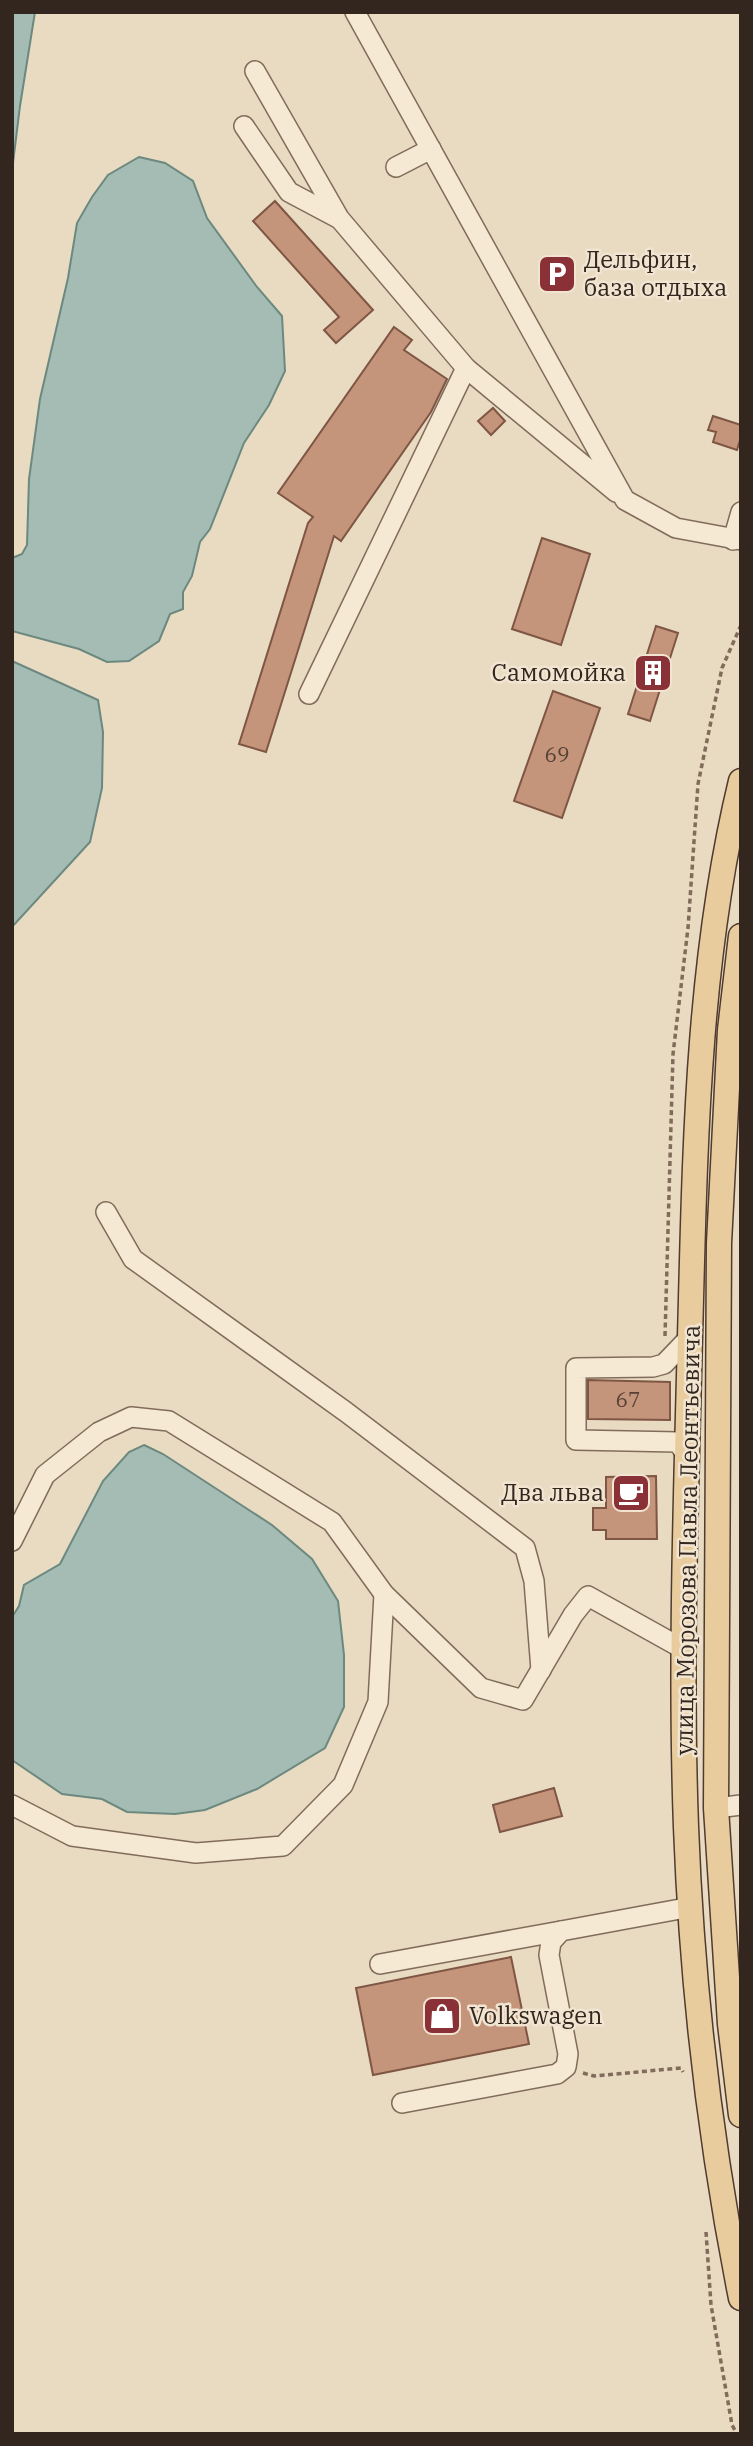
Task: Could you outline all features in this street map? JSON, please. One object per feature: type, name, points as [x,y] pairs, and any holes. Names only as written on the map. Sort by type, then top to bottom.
[{"type":"main road","name":"улица Морозова Павла Леонтьевича","points":[[741,781],[720,892],[703,1029],[695,1144],[685,1650],[686,1828],[699,2024],[721,2196],[741,2298]]},
{"type":"main road","name":"улица Морозова Павла Леонтьевича","points":[[741,936],[730,1030],[719,1243],[716,1808],[730,2024],[741,2115]]},
{"type":"street","points":[[355,12],[625,500]]},
{"type":"street","points":[[255,71],[339,218],[466,368],[625,500],[676,528],[737,540],[741,512]]},
{"type":"street","points":[[244,125],[289,192],[339,218]]},
{"type":"street","points":[[396,167],[431,149]]},
{"type":"street","points":[[309,694],[466,368]]},
{"type":"street","points":[[106,1212],[134,1259],[346,1412],[525,1548],[534,1581],[541,1671]]},
{"type":"street","points":[[687,1457],[678,1442],[576,1440],[576,1368],[653,1367],[664,1364],[690,1337]]},
{"type":"street","points":[[12,1541],[45,1475],[99,1432],[131,1417],[169,1421],[332,1522],[384,1594],[481,1688],[523,1700],[587,1596],[685,1650]]},
{"type":"street","points":[[12,1805],[72,1836],[196,1853],[283,1846],[344,1785],[378,1702],[384,1594]]},
{"type":"street","points":[[716,1808],[741,1805]]},
{"type":"street","points":[[380,1964],[691,1907]]},
{"type":"street","points":[[402,2103],[557,2074],[566,2067],[568,2053],[549,1955],[551,1942],[561,1931]]},
{"type":"path","points":[[566,2067],[594,2077],[681,2068],[684,2075]]},
{"type":"path","points":[[705,2230],[711,2305],[732,2425],[737,2434]]},
{"type":"shaded area","points":[[12,12],[35,12],[12,171]]},
{"type":"shaded area","points":[[139,157],[165,163],[193,181],[207,218],[257,287],[282,316],[285,371],[269,405],[244,443],[210,529],[200,542],[192,576],[183,592],[183,609],[170,614],[159,641],[129,661],[107,662],[79,649],[12,631],[12,558],[22,554],[27,545],[29,479],[40,399],[68,278],[77,223],[108,175]]},
{"type":"shaded area","points":[[12,661],[98,700],[103,732],[102,788],[90,842],[12,927]]},
{"type":"shaded area","points":[[144,1445],[163,1454],[272,1525],[312,1559],[338,1601],[344,1655],[344,1707],[325,1748],[257,1789],[205,1810],[175,1814],[127,1812],[102,1799],[62,1794],[12,1760],[12,1617],[19,1606],[24,1585],[60,1564],[103,1481],[129,1452]]},
{"type":"building","points":[[275,201],[373,310],[336,343],[324,330],[339,317],[253,221]]},
{"type":"building","points":[[394,327],[412,340],[404,350],[447,379],[431,412],[341,541],[334,536],[266,752],[239,744],[308,523],[313,517],[278,493]]},
{"type":"building","points":[[493,408],[505,421],[491,435],[478,421]]},
{"type":"building","points":[[713,416],[741,425],[737,450],[713,442],[716,432],[708,430]]},
{"type":"building","points":[[542,538],[590,554],[561,645],[512,629]]},
{"type":"building","name":"Самомойка","points":[[656,626],[678,633],[650,721],[628,714]]},
{"type":"building","points":[[553,691],[600,708],[562,818],[514,801]]},
{"type":"building","points":[[588,1380],[670,1382],[670,1420],[588,1419]]},
{"type":"building","name":"Два льва","points":[[656,1476],[657,1539],[606,1539],[606,1530],[593,1530],[593,1508],[606,1508],[606,1477]]},
{"type":"building","points":[[554,1788],[562,1816],[500,1832],[493,1805]]},
{"type":"building","name":"Volkswagen","points":[[511,1957],[529,2044],[373,2075],[356,1988]]},
{"type":"place","name":"Дельфин, база отдыха","points":[[557,274]]},
{"type":"place","name":"Самомойка","points":[[653,673]]},
{"type":"place","name":"Два льва","points":[[631,1493]]},
{"type":"place","name":"Volkswagen","points":[[442,2016]]}]
